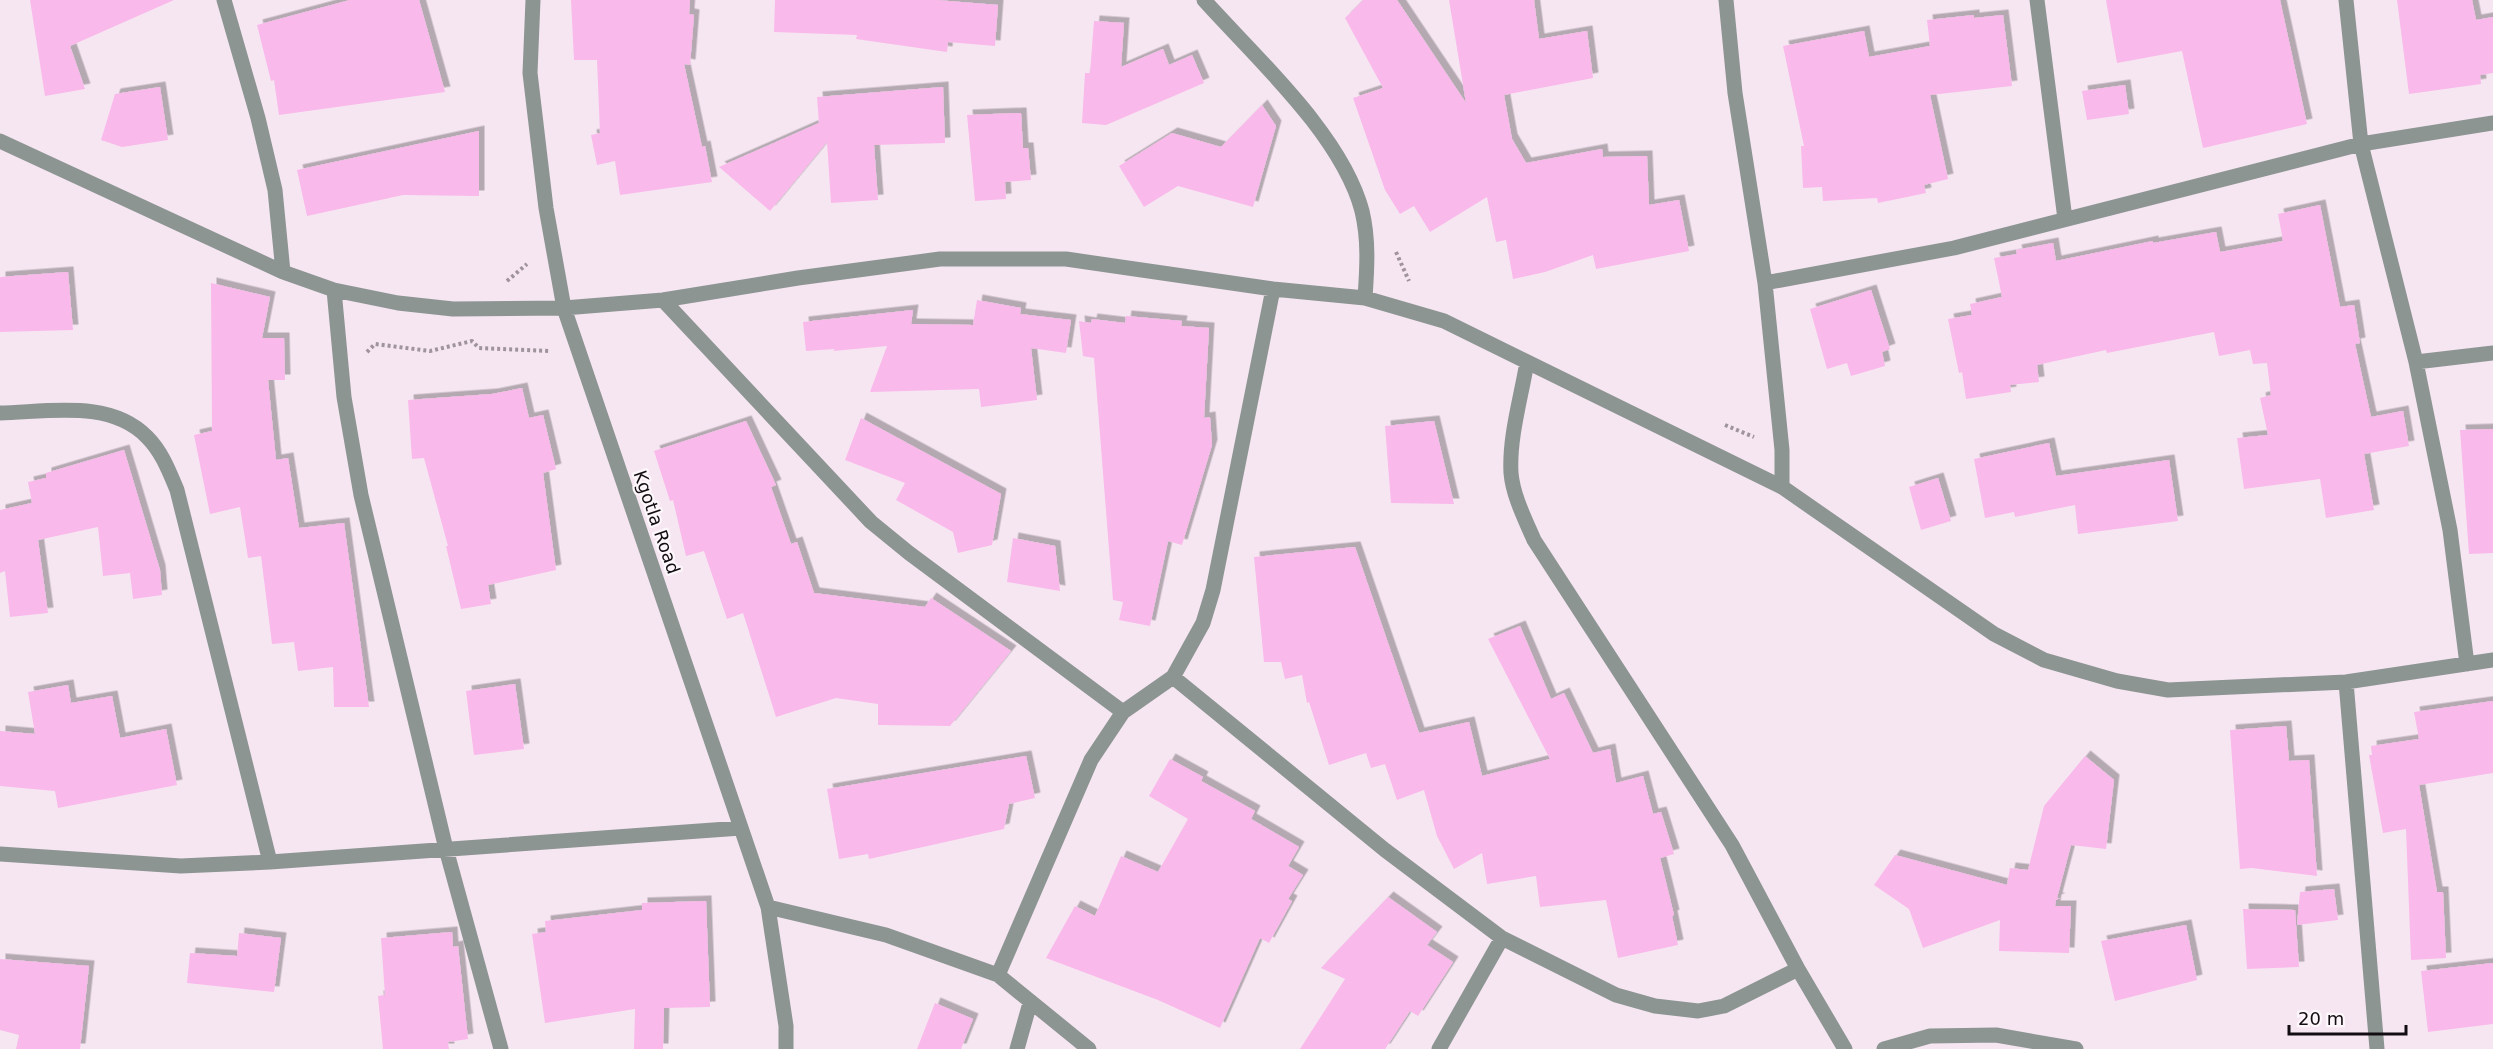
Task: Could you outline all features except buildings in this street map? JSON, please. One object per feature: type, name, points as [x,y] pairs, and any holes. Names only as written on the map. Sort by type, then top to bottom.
[{"type":"street","points":[[224,0],[258,118],[275,190],[283,272]]},
{"type":"street","name":"Kgotla Road","points":[[533,0],[530,73],[546,208],[564,308],[768,907],[786,1026],[786,1049]]},
{"type":"street","points":[[1204,0],[1308,115],[1328,141],[1348,174],[1362,211],[1368,255],[1365,298]]},
{"type":"street","points":[[1726,0],[1735,93],[1765,283],[1782,450],[1782,487]]},
{"type":"street","points":[[2037,0],[2065,219]]},
{"type":"street","points":[[2346,0],[2361,144],[2416,362],[2450,530],[2467,664]]},
{"type":"street","points":[[1765,283],[1954,248],[2361,144],[2493,123]]},
{"type":"street","points":[[0,141],[283,272],[334,291],[398,303],[453,309],[564,308],[663,300],[798,278],[940,259],[1065,259],[1273,289],[1365,298],[1410,309],[1444,321],[1782,487],[1994,634],[2044,660],[2117,681],[2168,690],[2346,682],[2493,660]]},
{"type":"street","points":[[998,975],[1091,760],[1124,712],[1173,676],[1203,623],[1213,590],[1273,289]]},
{"type":"street","points":[[334,291],[342,374],[361,495],[446,849],[501,1049]]},
{"type":"street","points":[[663,300],[871,522],[909,553],[1124,712]]},
{"type":"street","points":[[2416,362],[2493,353]]},
{"type":"street","points":[[1527,362],[1512,446],[1511,475],[1534,540],[1732,845],[1798,969],[1845,1049]]},
{"type":"street","points":[[0,413],[86,410],[120,418],[147,436],[164,458],[177,490],[270,862]]},
{"type":"street","points":[[1173,676],[1385,850],[1502,938],[1616,995],[1655,1006],[1698,1011],[1724,1006],[1798,969]]},
{"type":"street","points":[[2346,682],[2377,1049]]},
{"type":"street","points":[[0,854],[181,866],[270,862],[741,828]]},
{"type":"street","points":[[768,907],[886,935],[998,975],[1030,1004],[1089,1049]]},
{"type":"street","points":[[1439,1049],[1502,938]]},
{"type":"street","points":[[1017,1049],[1030,1004]]},
{"type":"street","points":[[1884,1049],[1930,1036],[1996,1035],[2076,1049]]},
{"type":"path","points":[[1393,246],[1413,289]]},
{"type":"path","points":[[506,282],[528,263]]},
{"type":"path","points":[[342,374],[375,344],[430,351],[472,341],[479,348],[549,351],[553,362]]},
{"type":"path","points":[[1717,422],[1782,450]]}]
